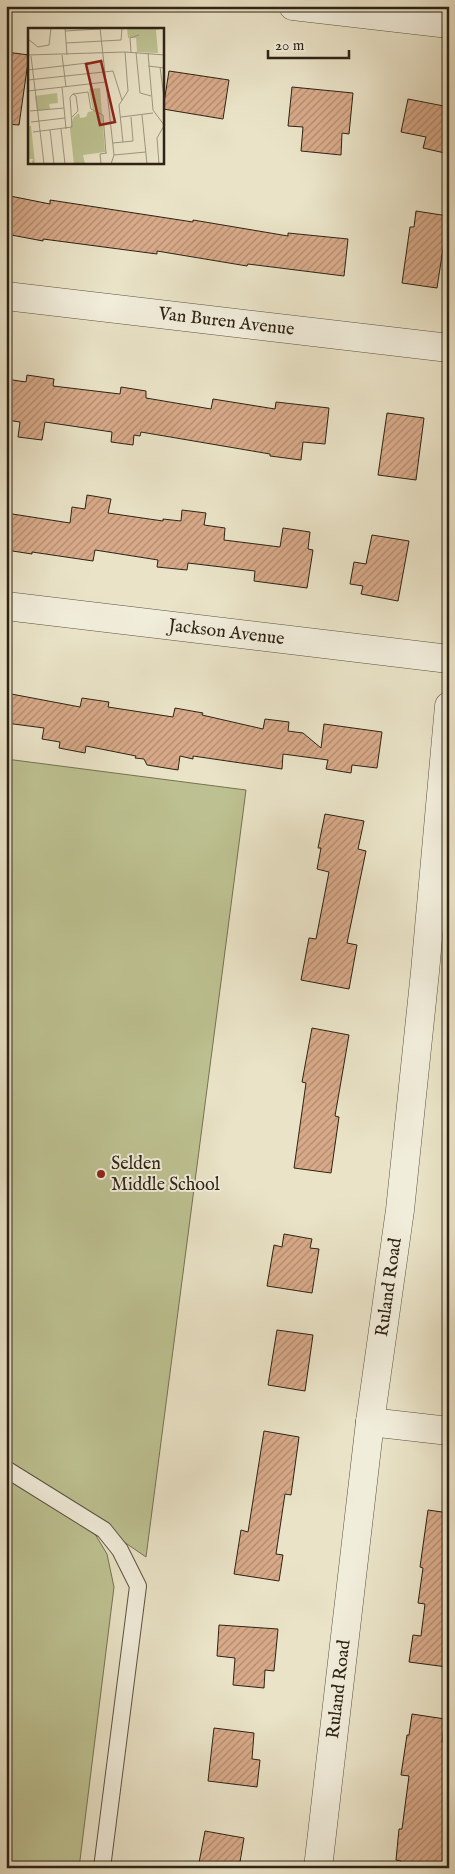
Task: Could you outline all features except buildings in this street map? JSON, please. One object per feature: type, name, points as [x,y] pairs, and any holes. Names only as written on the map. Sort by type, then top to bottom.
[{"type":"street","points":[[293,6],[449,24]]},
{"type":"street","name":"Van Buren Avenue","points":[[6,296],[449,348]]},
{"type":"street","name":"Jackson Avenue","points":[[6,606],[449,659]]},
{"type":"street","name":"Ruland Road","points":[[318,1868],[370,1422],[400,1210],[425,972],[449,706]]},
{"type":"street","points":[[370,1422],[449,1431]]},
{"type":"lane","points":[[6,1469],[104,1530],[120,1550],[138,1586],[102,1868]]},
{"type":"green space","name":"Selden Middle School","points":[[6,759],[246,790],[146,1557],[6,1461]]},
{"type":"green space","points":[[6,1478],[95,1534],[107,1554],[114,1587],[79,1868],[6,1868]]},
{"type":"place","name":"Selden Middle School","points":[[101,1174]]}]
